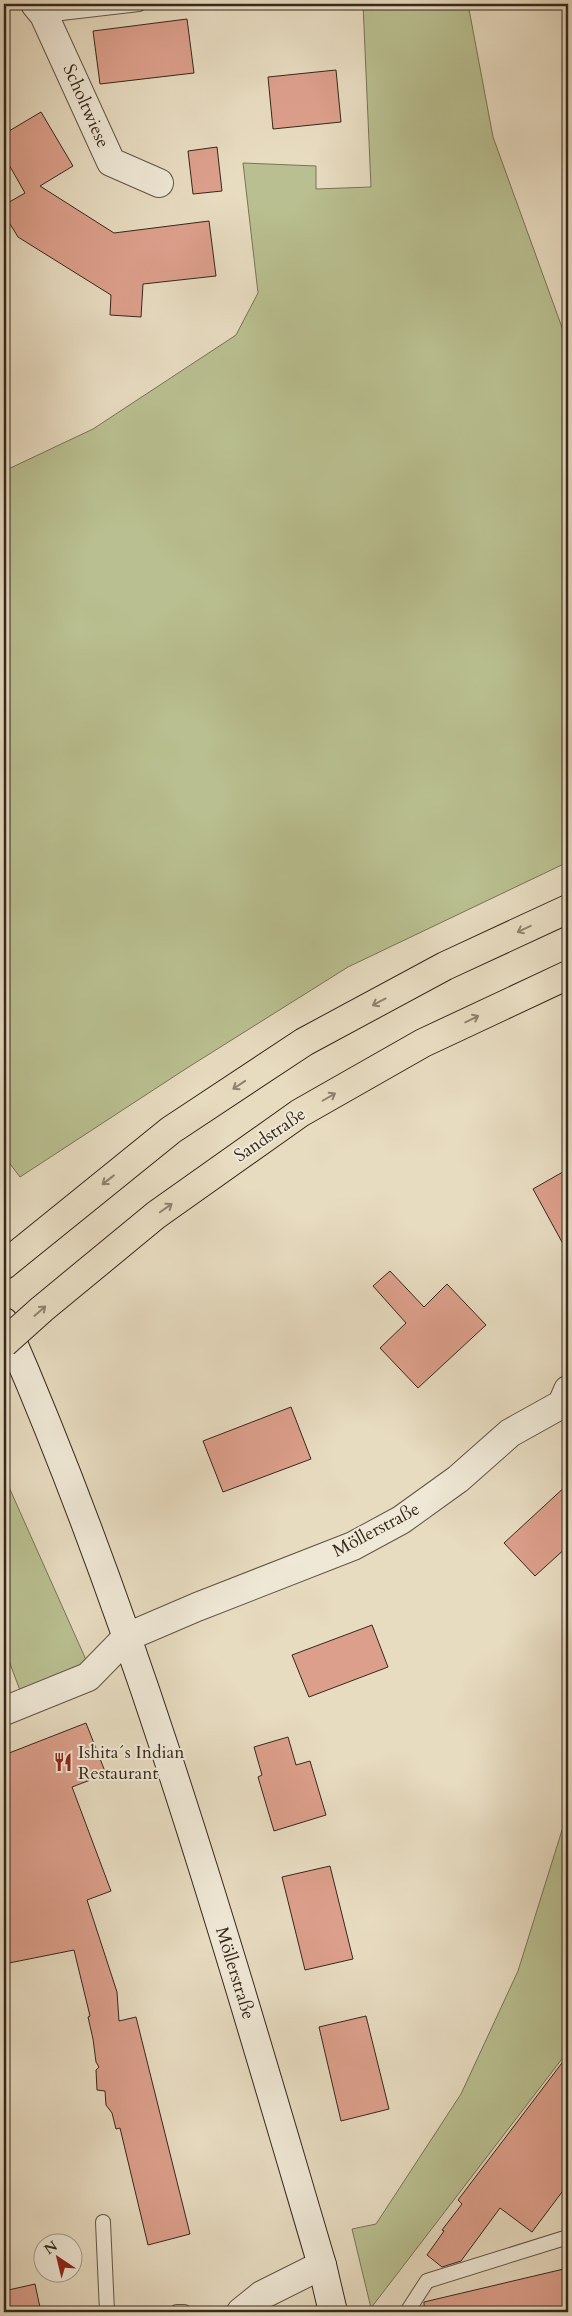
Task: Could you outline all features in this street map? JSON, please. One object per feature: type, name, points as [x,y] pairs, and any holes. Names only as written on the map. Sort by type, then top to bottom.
[{"type":"main road","points":[[4,1265],[171,1130],[304,1042],[445,966],[568,908]]},
{"type":"main road","name":"Sandstraße","points":[[4,1344],[49,1303],[156,1215],[300,1113],[423,1043],[568,975]]},
{"type":"street","name":"Scholtwiese","points":[[40,10],[111,162],[159,183]]},
{"type":"street","name":"Möllerstraße","points":[[4,1322],[41,1408],[128,1637],[235,1971],[322,2265],[333,2312]]},
{"type":"street","name":"Möllerstraße","points":[[4,1711],[88,1677],[128,1637],[197,1607],[353,1546],[401,1520],[458,1479],[510,1433],[562,1404],[568,1390]]},
{"type":"street","points":[[241,2312],[262,2295],[322,2265]]},
{"type":"lane","points":[[40,10],[139,4]]},
{"type":"lane","points":[[103,2222],[107,2312]]},
{"type":"lane","points":[[407,2312],[427,2282],[568,2238]]},
{"type":"lane","points":[[177,2312],[184,2312]]},
{"type":"green space","points":[[363,4],[468,4],[493,137],[568,344],[568,862],[348,967],[187,1068],[20,1177],[4,1156],[4,471],[93,429],[236,335],[258,293],[243,163],[316,166],[316,189],[371,187]]},
{"type":"green space","points":[[4,1476],[87,1662],[83,1667],[21,1693],[9,1661],[4,1662]]},
{"type":"green space","points":[[568,1811],[568,2051],[371,2308],[352,2229],[376,2224],[461,2094],[518,1971]]},
{"type":"building","points":[[187,19],[194,73],[100,84],[93,31]]},
{"type":"building","points":[[336,70],[341,122],[273,129],[268,77]]},
{"type":"building","points":[[41,112],[73,166],[40,186],[114,233],[209,221],[216,276],[143,284],[141,317],[110,315],[111,295],[18,237],[4,214],[4,205],[25,193],[4,156],[4,134]]},
{"type":"building","points":[[217,147],[222,191],[193,194],[188,151]]},
{"type":"building","points":[[568,1169],[568,1253],[533,1189]]},
{"type":"building","points":[[390,1271],[424,1307],[447,1284],[486,1325],[418,1388],[380,1348],[406,1323],[373,1286]]},
{"type":"building","points":[[291,1407],[311,1459],[223,1492],[203,1441]]},
{"type":"building","points":[[568,1484],[568,1546],[535,1576],[504,1543]]},
{"type":"building","points":[[372,1625],[388,1667],[309,1697],[292,1655]]},
{"type":"building","points":[[86,1723],[106,1774],[72,1787],[111,1891],[87,1900],[117,1992],[119,2021],[136,2017],[190,2234],[148,2245],[120,2128],[116,2129],[112,2113],[106,2105],[105,2091],[97,2090],[96,2070],[99,2067],[96,2062],[88,2017],[90,2016],[74,1950],[4,1964],[4,1755]]},
{"type":"building","points":[[288,1737],[296,1765],[310,1761],[326,1815],[274,1831],[258,1777],[262,1775],[254,1747]]},
{"type":"building","points":[[330,1866],[353,1959],[305,1970],[282,1877]]},
{"type":"building","points":[[366,2016],[389,2109],[341,2121],[319,2027]]},
{"type":"building","points":[[568,2055],[568,2184],[532,2232],[500,2208],[461,2261],[442,2267],[427,2255],[444,2231],[442,2230],[462,2204],[458,2200]]},
{"type":"building","points":[[568,2268],[568,2308],[551,2312],[424,2312],[424,2302]]},
{"type":"building","points":[[35,2284],[41,2312],[4,2312],[4,2291]]},
{"type":"place","name":"Ishita´s Indian Restaurant","points":[[63,1762]]}]
